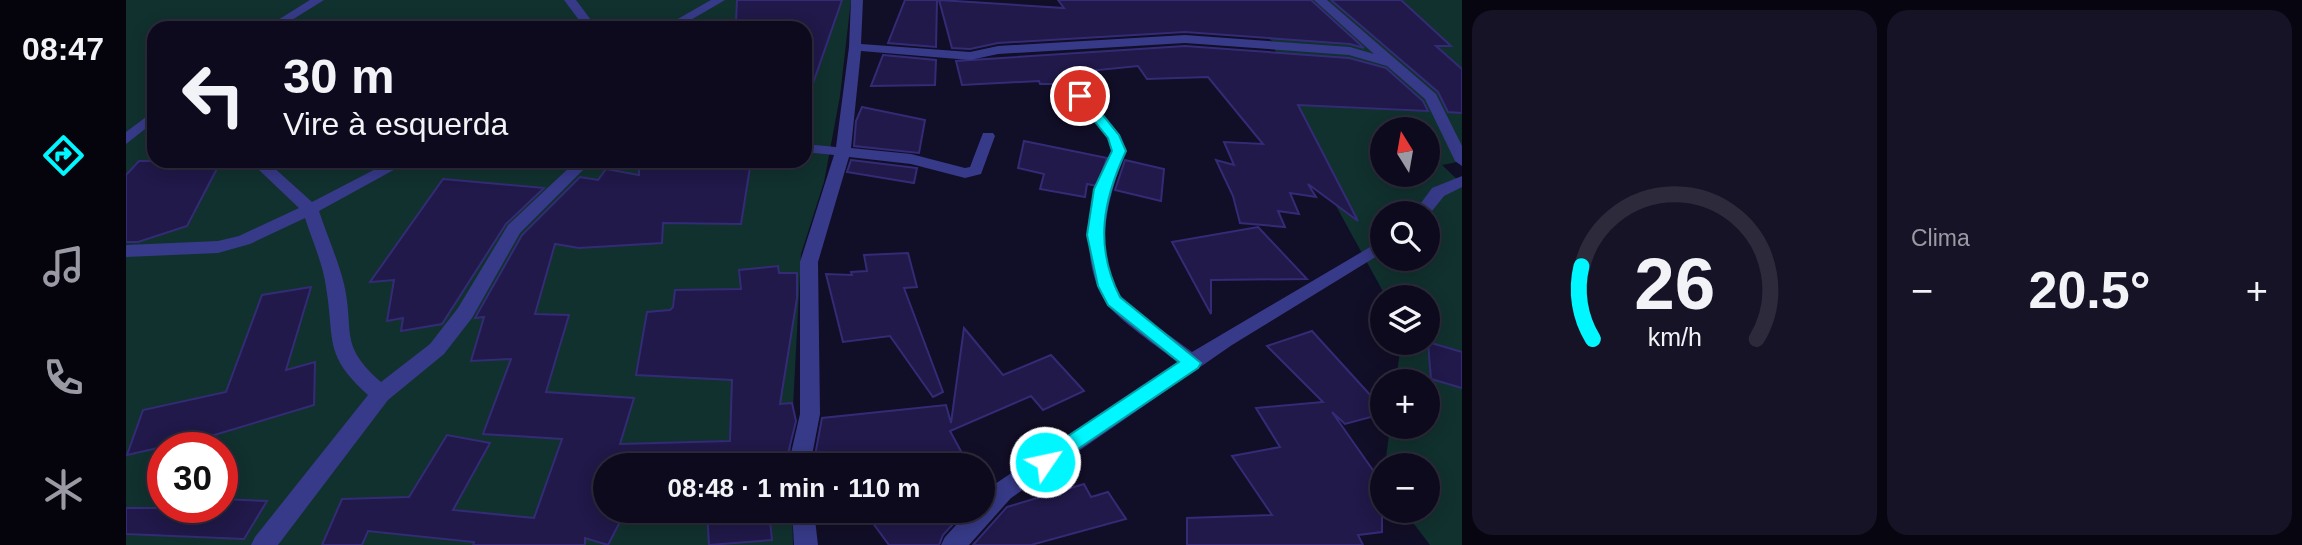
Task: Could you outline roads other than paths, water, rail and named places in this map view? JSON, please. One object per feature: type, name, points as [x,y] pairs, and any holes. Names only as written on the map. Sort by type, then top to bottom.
[{"type":"street","points":[[283,21],[318,0]]},
{"type":"street","points":[[570,0],[586,21]]},
{"type":"street","points":[[681,21],[719,0]]},
{"type":"street","points":[[802,453],[810,414],[809,262],[843,151],[858,0]]},
{"type":"street","points":[[1320,0],[1431,97],[1462,161]]},
{"type":"street","points":[[855,47],[970,56],[998,50],[1185,39],[1350,51],[1396,64]]},
{"type":"street","points":[[1080,96],[1115,138],[1119,151],[1101,189],[1095,235],[1107,286],[1114,301],[1192,363]]},
{"type":"street","points":[[126,140],[147,121]]},
{"type":"street","points":[[812,149],[911,159],[965,173],[976,170],[988,136]]},
{"type":"street","points":[[265,168],[310,209],[335,284],[343,352],[354,370],[381,394]]},
{"type":"street","points":[[126,251],[218,247],[244,240],[389,168]]},
{"type":"street","points":[[263,545],[381,394],[437,349],[465,313],[514,229],[577,168]]},
{"type":"street","points":[[1431,201],[1438,192],[1462,181]]},
{"type":"street","points":[[953,545],[1003,491],[1225,340],[1370,253]]},
{"type":"street","points":[[804,523],[806,545]]}]
